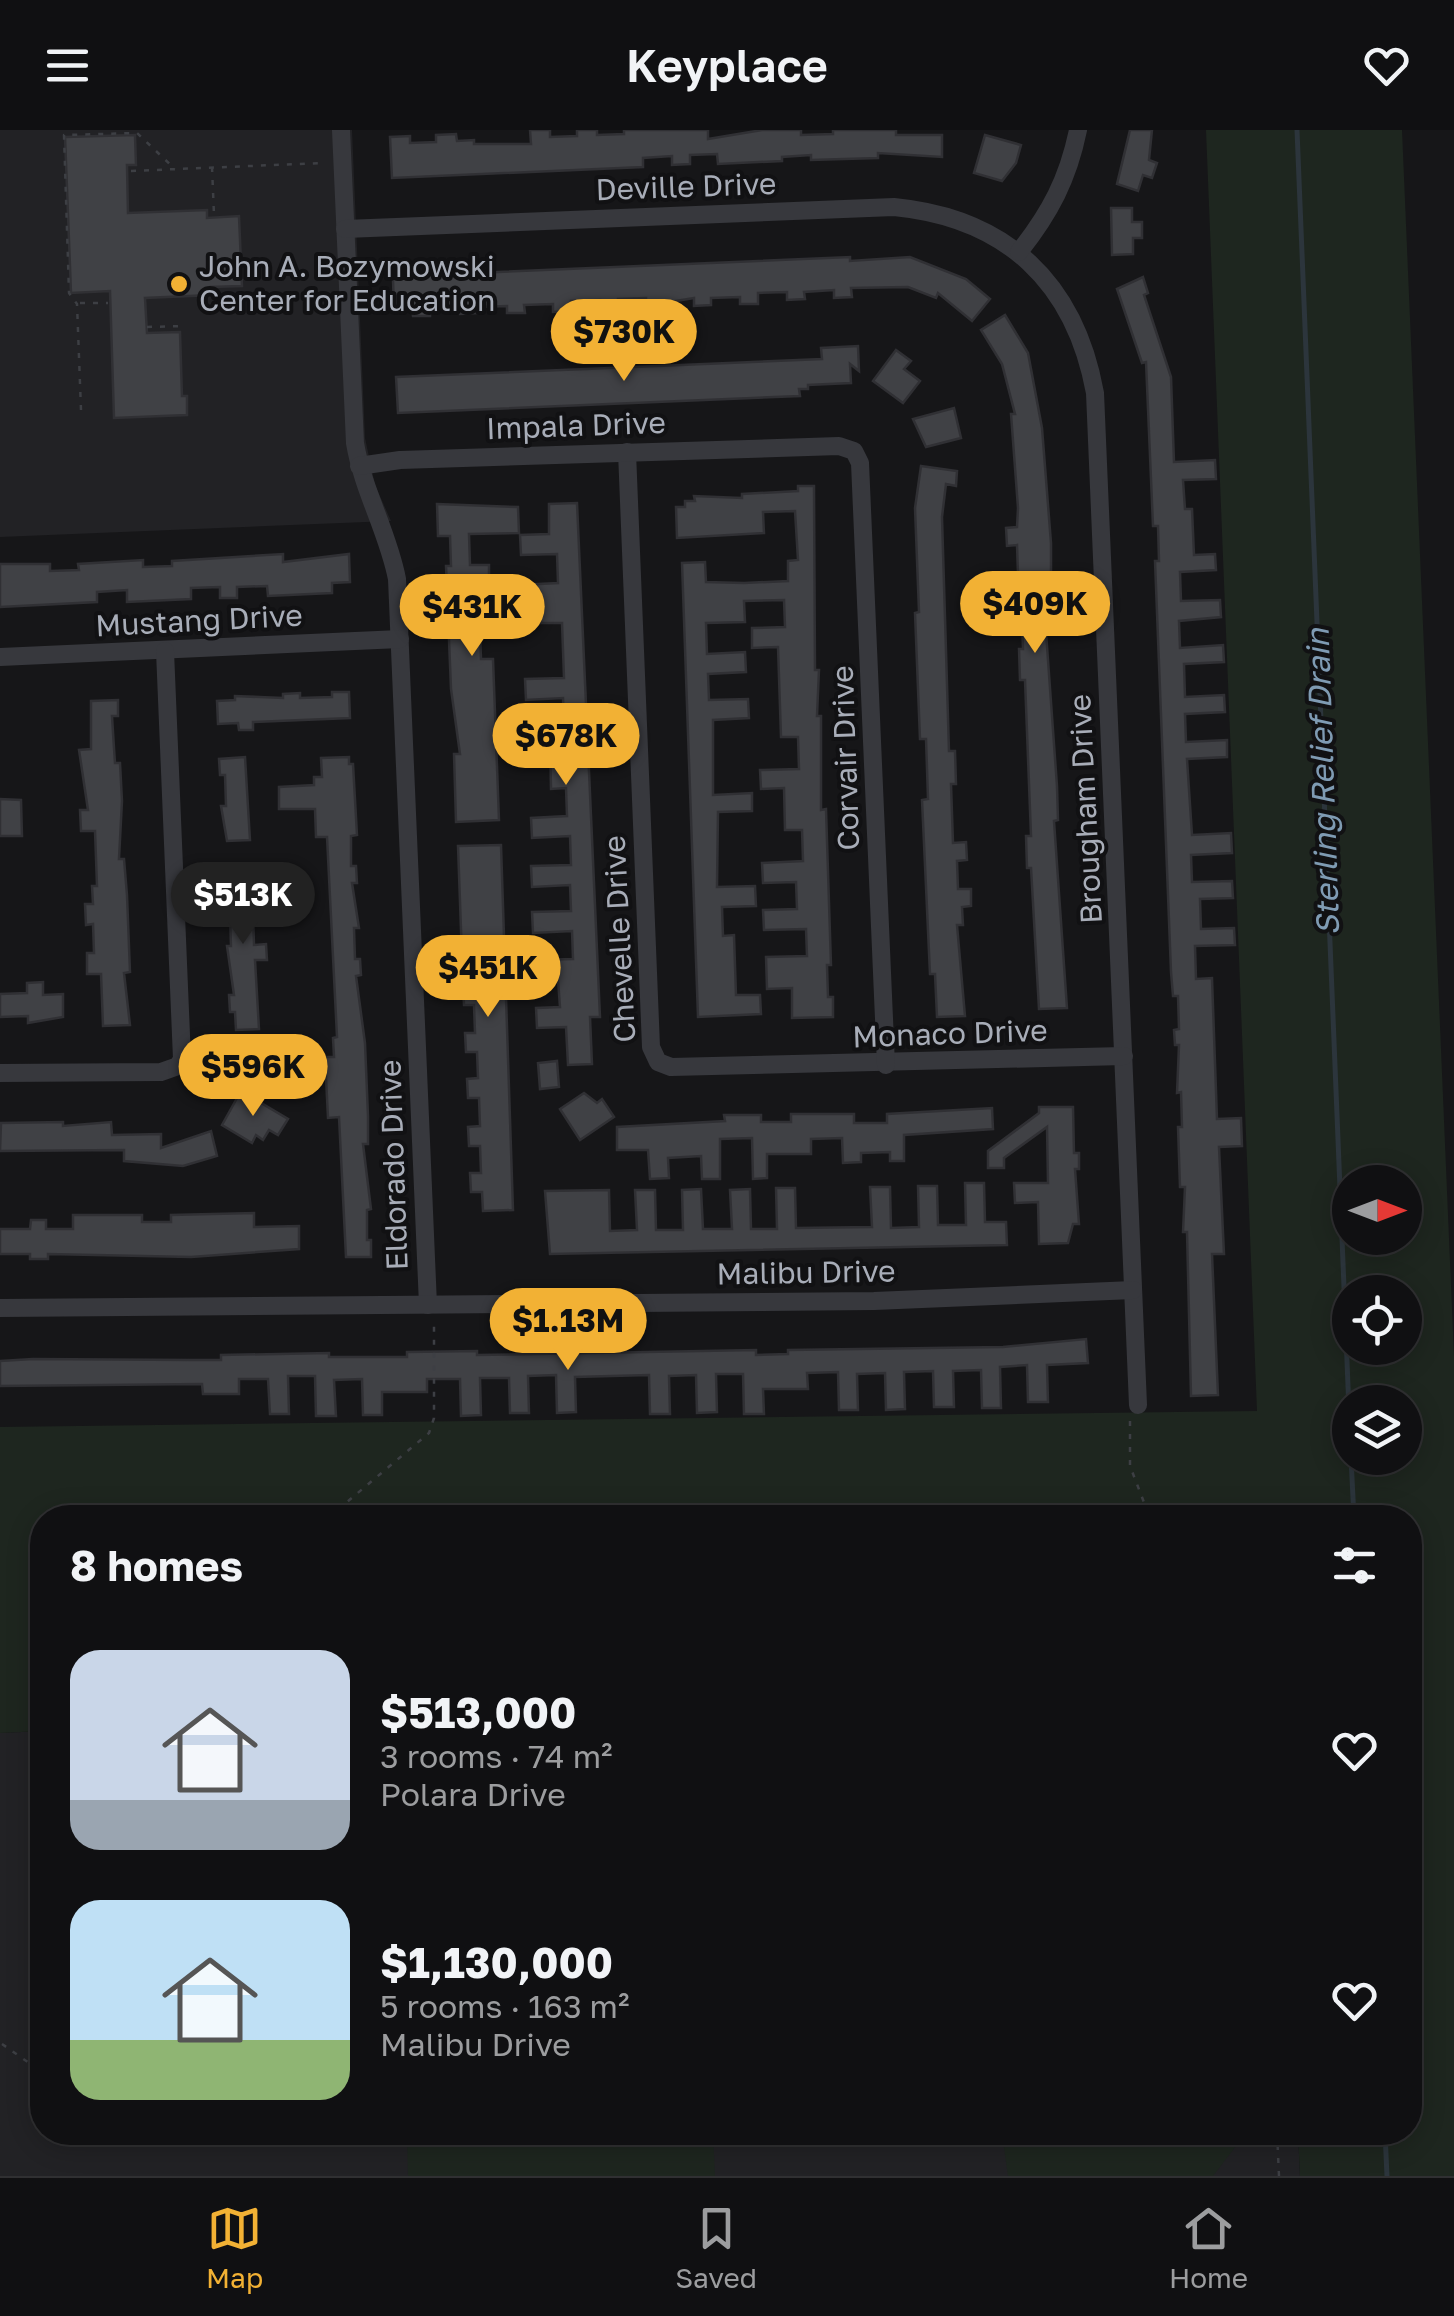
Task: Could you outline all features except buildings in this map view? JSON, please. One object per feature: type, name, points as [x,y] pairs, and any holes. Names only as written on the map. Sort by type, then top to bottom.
[{"type":"street","name":"Eldorado Drive","points":[[341,130],[359,466],[393,560],[400,639],[431,1310]]},
{"type":"street","points":[[1019,252],[1056,201],[1070,170],[1078,130]]},
{"type":"street","name":"Deville Drive","points":[[345,229],[881,206],[917,209],[958,220],[1019,252]]},
{"type":"street","name":"Brougham Drive","points":[[1019,252],[1048,281],[1074,320],[1095,393],[1138,1405]]},
{"type":"street","name":"Impala Drive","points":[[359,466],[400,460],[626,452],[839,446],[854,451]]},
{"type":"street","name":"Corvair Drive","points":[[854,451],[860,463],[886,1064]]},
{"type":"street","name":"Chevelle Drive","points":[[626,452],[651,1047],[658,1062]]},
{"type":"street","name":"Mustang Drive","points":[[0,657],[400,639]]},
{"type":"street","points":[[0,1073],[162,1072],[178,1066],[182,1050],[166,651]]},
{"type":"street","name":"Monaco Drive","points":[[658,1062],[671,1067],[1124,1056]]},
{"type":"street","name":"Malibu Drive","points":[[0,1308],[431,1310],[874,1301],[1133,1290]]},
{"type":"path","points":[[80,410],[77,304],[69,293],[64,136],[137,133],[175,169]]},
{"type":"path","points":[[131,171],[322,163]]},
{"type":"path","points":[[212,168],[214,215]]},
{"type":"path","points":[[77,304],[108,303]]},
{"type":"path","points":[[146,327],[184,326]]},
{"type":"path","points":[[344,1505],[430,1433],[434,1418],[431,1310]]},
{"type":"path","points":[[1138,1405],[1130,1409],[1130,1466],[1145,1505]]},
{"type":"path","points":[[3,2044],[30,2063]]},
{"type":"path","points":[[1278,2145],[1279,2176]]},
{"type":"shaded area","name":"John A. Bozymowski Center for Education","points":[[0,130],[352,130],[365,438],[375,485],[391,521],[0,537]]},
{"type":"shaded area","points":[[1206,130],[1402,130],[1454,1356],[1454,2176],[1300,2176],[1299,2145],[1422,2145],[1422,1505],[30,1505],[30,1732],[0,1733],[0,1427],[1257,1411]]},
{"type":"shaded area","points":[[30,1732],[30,2145],[1299,2145],[1300,2176],[0,2176],[0,1733]]},
{"type":"shaded area","points":[[407,2145],[714,2145],[715,2176],[408,2176]]},
{"type":"shaded area","points":[[1004,2145],[1237,2145],[1213,2176],[1008,2176]]},
{"type":"waterway","name":"Sterling Relief Drain","points":[[1297,130],[1348,1385]]},
{"type":"waterway","name":"Sterling Relief Drain","points":[[1352,1475],[1353,1505]]},
{"type":"waterway","name":"Sterling Relief Drain","points":[[1386,2145],[1387,2176]]},
{"type":"place","name":"John A. Bozymowski Center for Education","points":[[179,284]]}]
